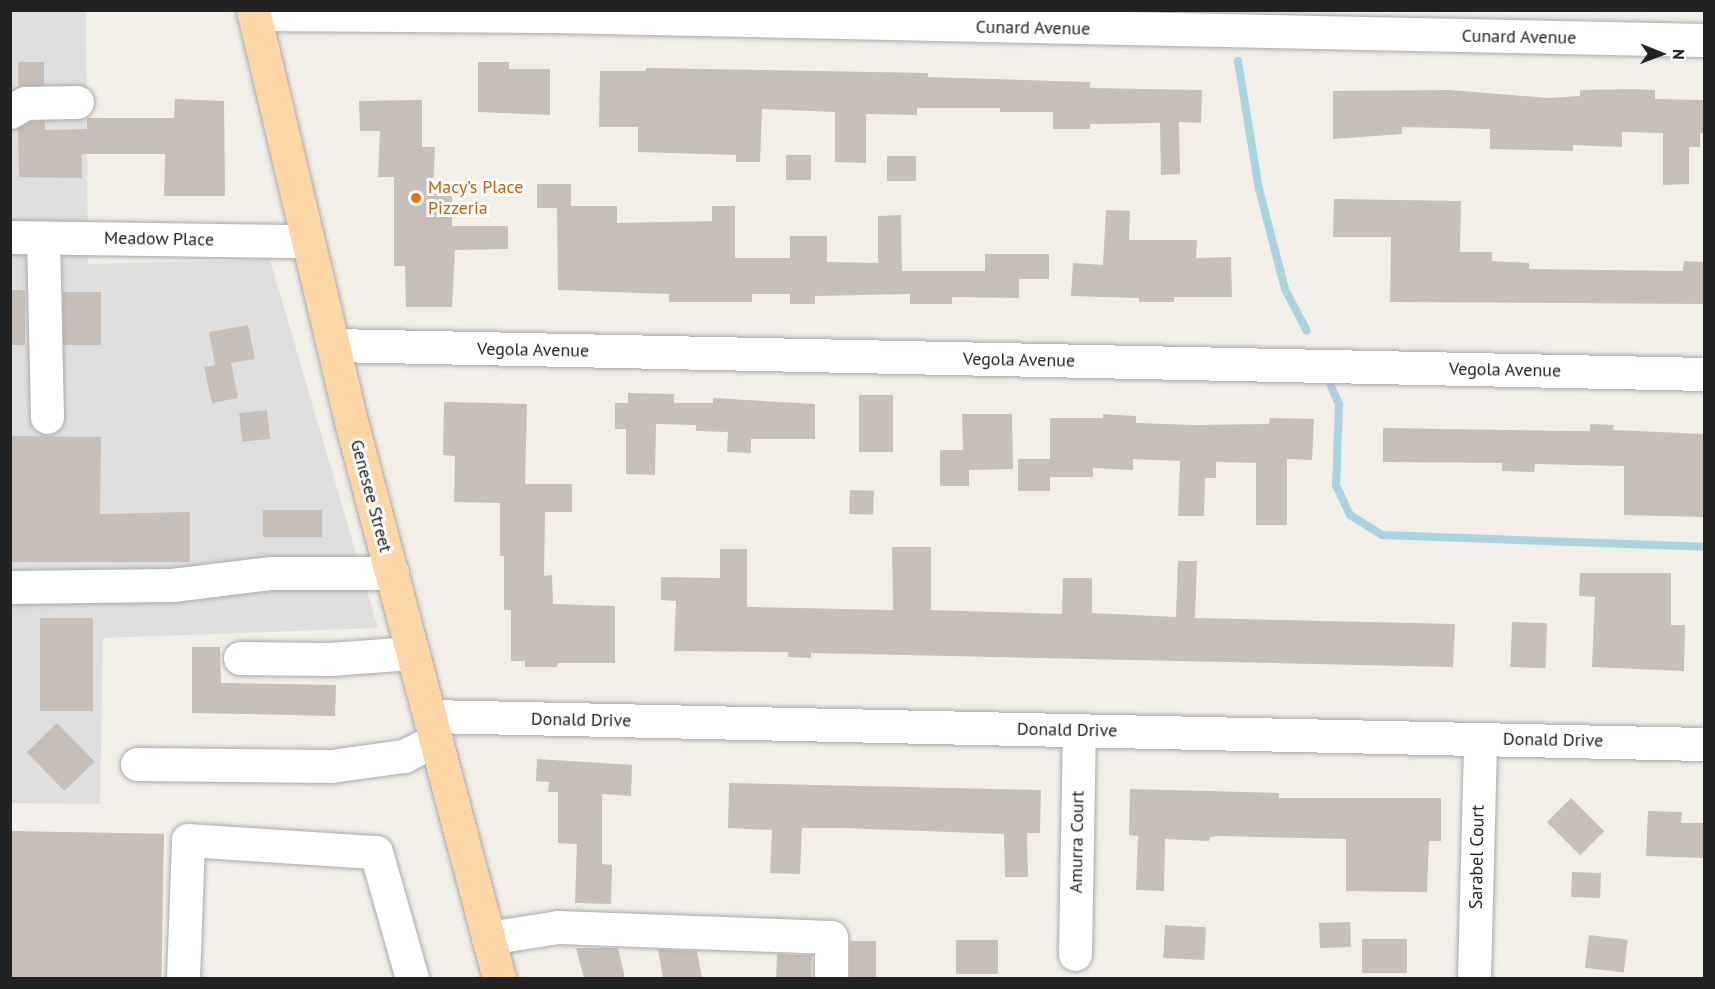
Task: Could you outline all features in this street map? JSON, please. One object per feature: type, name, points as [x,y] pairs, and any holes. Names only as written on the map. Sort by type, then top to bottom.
[{"type":"main road","name":"Genesee Street","points":[[253,12],[333,345],[499,978]]},
{"type":"street","name":"Cunard Avenue","points":[[253,12],[552,13],[1704,40]]},
{"type":"street","points":[[10,112],[25,103],[77,102]]},
{"type":"street","name":"Meadow Place","points":[[10,237],[307,241]]},
{"type":"street","points":[[43,238],[47,417]]},
{"type":"street","name":"Vegola Avenue","points":[[333,345],[1704,374]]},
{"type":"street","points":[[10,587],[172,585],[271,573],[392,573]]},
{"type":"street","points":[[240,658],[330,659],[412,653]]},
{"type":"street","points":[[137,764],[331,766],[404,756],[433,728]]},
{"type":"street","name":"Donald Drive","points":[[433,728],[1079,731],[1704,744]]},
{"type":"street","name":"Amurra Court","points":[[1075,954],[1079,731]]},
{"type":"street","name":"Sarabel Court","points":[[1474,975],[1480,739]]},
{"type":"street","points":[[183,978],[188,840],[376,852],[412,978]]},
{"type":"street","points":[[488,938],[558,927],[831,937],[831,978]]},
{"type":"shaded area","points":[[11,11],[86,11],[88,264],[270,260],[378,628],[103,638],[100,804],[11,803]]},
{"type":"building","points":[[18,62],[44,62],[44,86],[18,86]]},
{"type":"building","points":[[478,62],[509,62],[509,69],[550,69],[550,115],[478,112]]},
{"type":"building","points":[[646,68],[928,73],[928,77],[1090,82],[1090,88],[1202,90],[1201,123],[1179,122],[1180,174],[1161,175],[1160,123],[1090,124],[1090,129],[1053,129],[1053,112],[1000,112],[1000,108],[917,108],[917,115],[866,114],[866,163],[835,162],[835,112],[762,109],[760,162],[736,162],[736,155],[638,152],[638,127],[599,127],[600,71],[646,71]]},
{"type":"building","points":[[1449,90],[1548,98],[1580,96],[1580,90],[1655,90],[1655,99],[1704,100],[1704,133],[1700,133],[1700,147],[1689,147],[1689,184],[1663,185],[1663,133],[1622,132],[1622,147],[1573,145],[1573,151],[1490,149],[1490,129],[1402,127],[1402,134],[1333,139],[1333,91]]},
{"type":"building","points":[[175,99],[224,101],[225,196],[164,196],[165,154],[82,154],[82,178],[19,177],[18,128],[30,122],[45,121],[45,130],[87,129],[87,118],[174,118]]},
{"type":"building","points":[[422,100],[422,147],[435,147],[433,188],[452,189],[452,226],[508,226],[508,249],[455,250],[452,307],[406,307],[405,266],[394,266],[394,177],[378,177],[380,131],[360,131],[359,101]]},
{"type":"building","points":[[786,155],[811,155],[811,180],[786,180]]},
{"type":"building","points":[[887,156],[916,156],[916,181],[887,181]]},
{"type":"building","points":[[537,184],[571,184],[571,206],[617,206],[617,223],[712,221],[712,206],[735,206],[735,258],[790,258],[790,236],[827,236],[827,262],[878,263],[878,216],[901,215],[902,271],[985,271],[985,254],[1049,254],[1049,279],[1019,279],[1019,298],[952,297],[952,304],[910,304],[910,294],[815,296],[815,304],[790,304],[790,294],[752,294],[752,302],[669,302],[669,294],[558,290],[557,208],[537,208]]},
{"type":"building","points":[[1334,199],[1461,201],[1460,252],[1492,252],[1492,261],[1529,263],[1529,269],[1683,271],[1684,261],[1704,262],[1704,304],[1390,302],[1391,237],[1333,237]]},
{"type":"building","points":[[1106,210],[1130,211],[1129,240],[1197,240],[1196,258],[1231,257],[1232,297],[1174,297],[1174,302],[1139,302],[1139,298],[1071,296],[1073,263],[1103,265]]},
{"type":"building","points":[[10,290],[25,290],[25,345],[10,345]]},
{"type":"building","points":[[63,292],[101,292],[101,345],[63,345]]},
{"type":"building","points":[[248,325],[255,359],[231,363],[238,398],[212,403],[204,367],[215,365],[209,332]]},
{"type":"building","points":[[628,393],[674,394],[674,403],[713,403],[713,398],[815,404],[815,439],[751,439],[751,453],[727,452],[728,432],[696,431],[696,425],[656,424],[655,475],[626,474],[626,429],[615,429],[615,403],[628,403]]},
{"type":"building","points":[[859,395],[893,395],[893,452],[859,452]]},
{"type":"building","points":[[444,402],[527,404],[525,484],[572,484],[572,512],[545,512],[544,576],[552,575],[553,604],[615,606],[615,663],[558,663],[557,667],[525,667],[525,661],[511,661],[511,610],[504,610],[504,556],[500,556],[500,503],[454,502],[455,456],[443,455]]},
{"type":"building","points":[[267,410],[270,439],[242,442],[239,413]]},
{"type":"building","points":[[962,414],[1012,414],[1013,469],[969,470],[969,486],[940,486],[940,450],[963,450]]},
{"type":"building","points":[[1103,414],[1136,416],[1136,423],[1194,425],[1269,424],[1270,418],[1314,419],[1312,460],[1287,459],[1287,525],[1256,525],[1256,463],[1216,462],[1216,478],[1205,478],[1204,516],[1178,516],[1180,461],[1133,459],[1133,470],[1093,468],[1093,477],[1050,477],[1050,418],[1103,418]]},
{"type":"building","points":[[1590,424],[1614,425],[1613,430],[1704,434],[1704,517],[1624,515],[1624,466],[1535,464],[1534,472],[1502,471],[1502,463],[1383,462],[1383,428],[1590,431]]},
{"type":"building","points":[[10,436],[101,437],[100,514],[190,512],[190,562],[10,562]]},
{"type":"building","points":[[1018,459],[1050,459],[1050,491],[1018,491]]},
{"type":"building","points":[[850,490],[874,491],[873,515],[849,514]]},
{"type":"building","points":[[263,510],[322,510],[322,537],[263,537]]},
{"type":"building","points":[[892,547],[931,547],[931,610],[1062,614],[1063,578],[1092,578],[1092,613],[1176,617],[1178,561],[1197,561],[1195,618],[1455,624],[1453,667],[811,653],[811,658],[788,657],[788,652],[674,651],[676,601],[661,600],[661,577],[720,578],[720,549],[747,549],[747,607],[893,610]]},
{"type":"building","points":[[1580,573],[1671,573],[1671,625],[1685,625],[1684,671],[1592,667],[1595,597],[1579,596]]},
{"type":"building","points":[[40,618],[93,618],[93,711],[40,711]]},
{"type":"building","points":[[1512,622],[1547,623],[1545,668],[1510,667]]},
{"type":"building","points":[[192,647],[220,647],[221,683],[336,685],[335,716],[192,713]]},
{"type":"building","points":[[57,723],[95,762],[64,791],[27,752]]},
{"type":"building","points":[[537,759],[632,765],[631,796],[602,794],[602,864],[612,865],[611,904],[575,903],[577,844],[558,843],[558,792],[548,792],[549,782],[536,781]]},
{"type":"building","points":[[729,783],[1041,790],[1040,833],[1027,833],[1028,877],[1005,877],[1004,834],[842,828],[802,828],[800,874],[770,873],[772,830],[728,828]]},
{"type":"building","points":[[1130,789],[1279,793],[1279,798],[1441,798],[1441,841],[1429,841],[1427,892],[1346,891],[1346,839],[1220,836],[1210,837],[1209,841],[1165,839],[1164,891],[1136,890],[1138,836],[1129,835]]},
{"type":"building","points":[[1571,798],[1604,831],[1580,855],[1547,822]]},
{"type":"building","points":[[1648,811],[1682,812],[1681,823],[1704,823],[1704,858],[1646,856]]},
{"type":"building","points":[[10,831],[164,834],[161,978],[10,978]]},
{"type":"building","points":[[1572,872],[1601,873],[1600,898],[1571,897]]},
{"type":"building","points":[[1350,922],[1351,947],[1320,948],[1319,923]]},
{"type":"building","points":[[1165,925],[1206,927],[1204,960],[1163,958]]},
{"type":"building","points":[[1589,935],[1628,940],[1624,973],[1585,968]]},
{"type":"building","points":[[1362,939],[1407,939],[1407,973],[1362,973]]},
{"type":"building","points":[[956,940],[998,940],[998,974],[956,974]]},
{"type":"building","points":[[850,941],[876,941],[876,978],[850,978]]},
{"type":"building","points":[[576,948],[618,948],[625,978],[584,978]]},
{"type":"building","points":[[658,949],[697,951],[702,978],[663,978]]},
{"type":"building","points":[[777,954],[812,955],[811,978],[776,978]]},
{"type":"waterway","points":[[1238,61],[1259,189],[1285,289],[1307,331]]},
{"type":"waterway","points":[[1331,386],[1339,404],[1336,485],[1350,515],[1382,535],[1704,547]]},
{"type":"place","name":"Macy’s Place Pizzeria","points":[[416,198]]}]
